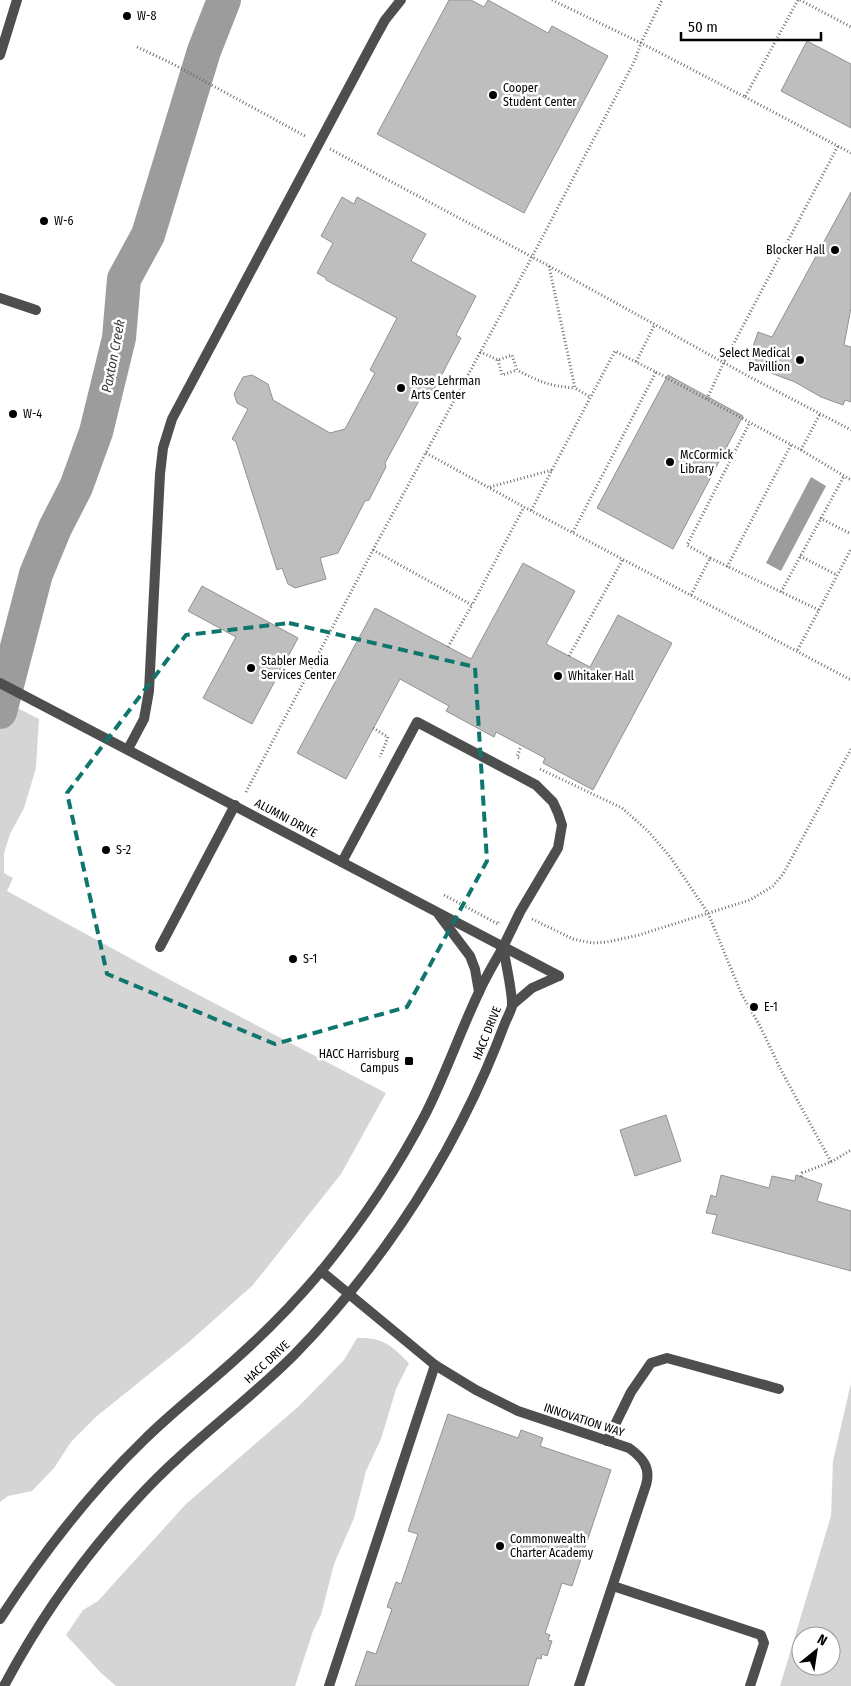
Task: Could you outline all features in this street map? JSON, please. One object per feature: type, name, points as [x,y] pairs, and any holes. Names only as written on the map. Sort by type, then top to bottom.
[{"type":"street","points":[[0,55],[18,0]]},
{"type":"street","points":[[128,749],[144,719],[149,691],[160,474],[163,448],[172,419],[381,26],[401,0]]},
{"type":"street","points":[[0,298],[36,310]]},
{"type":"street","name":"ALUMNI DRIVE","points":[[0,683],[559,976],[532,988],[512,1005]]},
{"type":"street","points":[[342,862],[417,722],[527,779],[553,802],[562,825],[558,848],[524,915],[503,947]]},
{"type":"street","points":[[160,947],[235,805]]},
{"type":"street","points":[[436,910],[470,956],[475,968],[479,992]]},
{"type":"street","name":"HACC DRIVE","points":[[0,1619],[50,1545],[111,1473],[151,1433],[266,1330],[321,1270],[357,1225],[382,1189],[404,1152],[444,1074],[479,992],[503,947]]},
{"type":"street","name":"HACC DRIVE","points":[[4,1686],[54,1603],[106,1534],[170,1465],[264,1384],[292,1356],[349,1294],[413,1209],[436,1170],[478,1089],[512,1005],[503,947]]},
{"type":"street","name":"INNOVATION WAY","points":[[321,1270],[435,1365],[476,1390],[518,1410],[622,1445],[635,1452],[646,1465],[648,1473],[646,1485],[579,1686]]},
{"type":"street","points":[[606,1441],[631,1392],[650,1363],[667,1358],[779,1389]]},
{"type":"street","points":[[329,1686],[435,1365]]},
{"type":"street","points":[[612,1586],[761,1636],[764,1643],[750,1686]]},
{"type":"path","points":[[552,0],[641,43],[851,152]]},
{"type":"path","points":[[246,792],[373,550],[532,257],[635,60],[641,43],[662,0]]},
{"type":"path","points":[[745,97],[798,0],[851,27]]},
{"type":"path","points":[[137,47],[171,63],[851,430]]},
{"type":"path","points":[[707,399],[724,362],[838,146]]},
{"type":"path","points":[[549,266],[575,388]]},
{"type":"path","points":[[636,362],[656,324]]},
{"type":"path","points":[[531,511],[614,351],[750,422],[851,480]]},
{"type":"path","points":[[480,352],[498,360],[512,355],[517,370]]},
{"type":"path","points":[[498,360],[502,375],[517,370],[549,385],[575,388],[590,397]]},
{"type":"path","points":[[573,532],[656,372]]},
{"type":"path","points":[[801,450],[820,414]]},
{"type":"path","points":[[750,422],[687,545],[728,567],[819,610]]},
{"type":"path","points":[[728,567],[791,445]]},
{"type":"path","points":[[426,453],[531,511],[851,680]]},
{"type":"path","points":[[489,487],[552,470]]},
{"type":"path","points":[[781,592],[844,476]]},
{"type":"path","points":[[448,647],[524,507]]},
{"type":"path","points":[[820,518],[851,534]]},
{"type":"path","points":[[797,651],[851,549]]},
{"type":"path","points":[[373,550],[472,605]]},
{"type":"path","points":[[800,556],[837,575]]},
{"type":"path","points":[[691,594],[710,558]]},
{"type":"path","points":[[568,656],[624,559]]},
{"type":"path","points":[[373,728],[388,737],[377,764]]},
{"type":"path","points":[[521,746],[517,757],[525,761]]},
{"type":"path","points":[[524,915],[573,939],[592,943],[607,942],[639,935],[750,900],[773,886],[791,861],[851,749]]},
{"type":"path","points":[[533,765],[622,808],[648,831],[659,845],[708,913],[742,995],[831,1162]]},
{"type":"path","points":[[444,895],[498,924],[501,918]]},
{"type":"path","points":[[801,1177],[802,1173],[831,1162],[851,1150]]},
{"type":"highlighted area","points":[[289,623],[475,667],[487,861],[407,1007],[275,1044],[107,974],[67,793],[186,635]]},
{"type":"shaded area","points":[[811,477],[826,486],[781,571],[766,563]]},
{"type":"shaded area","points":[[0,699],[39,719],[36,768],[24,808],[10,834],[4,853],[4,873],[13,878],[7,891],[172,981],[386,1093],[341,1174],[253,1285],[189,1342],[97,1416],[71,1442],[54,1468],[32,1491],[8,1496],[0,1502]]},
{"type":"shaded area","points":[[357,1338],[374,1339],[386,1343],[409,1363],[396,1389],[381,1439],[366,1471],[354,1518],[334,1564],[321,1615],[313,1631],[295,1686],[116,1686],[101,1673],[66,1635],[83,1610],[98,1601],[186,1504],[299,1406],[344,1360]]},
{"type":"shaded area","points":[[851,1383],[851,1686],[780,1686],[791,1649],[791,1676],[841,1676],[841,1626],[798,1626],[831,1516],[833,1461]]},
{"type":"building","name":"Cooper Student Center","points":[[449,0],[471,0],[484,7],[488,0],[548,33],[552,26],[608,56],[524,213],[377,134]]},
{"type":"building","points":[[807,41],[851,64],[851,128],[781,91]]},
{"type":"building","points":[[851,192],[851,308],[844,345],[851,347],[851,402],[845,400],[843,405],[821,397],[795,382],[747,364],[758,332],[772,337]]},
{"type":"building","name":"Rose Lehrman Arts Center","points":[[342,197],[354,204],[357,197],[426,234],[411,261],[476,296],[456,335],[461,338],[428,401],[421,397],[385,463],[386,467],[369,500],[365,501],[338,553],[320,558],[326,579],[295,588],[288,584],[282,568],[277,570],[236,442],[232,439],[248,409],[237,403],[234,394],[243,377],[252,375],[268,384],[273,400],[330,433],[345,429],[375,373],[370,370],[397,318],[326,280],[326,278],[317,273],[333,243],[321,236]]},
{"type":"building","name":"McCormick Library","points":[[668,375],[743,416],[673,549],[597,508]]},
{"type":"building","name":"Whitaker Hall","points":[[523,563],[575,591],[546,644],[590,667],[618,615],[672,643],[593,790],[543,763],[545,758],[496,732],[494,737],[446,711],[449,706],[400,679],[346,779],[297,753],[375,608],[471,659]]},
{"type":"building","name":"Stabler Media Services Center","points":[[202,586],[298,638],[252,724],[203,698],[236,637],[188,611]]},
{"type":"building","points":[[666,1115],[681,1161],[635,1176],[620,1130]]},
{"type":"building","points":[[721,1175],[769,1188],[772,1176],[795,1181],[796,1175],[822,1184],[817,1201],[851,1211],[851,1271],[712,1233],[717,1215],[706,1213],[711,1195],[716,1197]]},
{"type":"building","name":"Commonwealth Charter Academy","points":[[448,1414],[518,1438],[521,1430],[543,1438],[540,1446],[611,1470],[572,1586],[562,1583],[545,1633],[550,1635],[548,1640],[552,1641],[547,1656],[542,1654],[541,1659],[537,1658],[528,1686],[355,1686],[367,1651],[376,1654],[392,1609],[387,1607],[396,1582],[401,1584],[418,1534],[408,1531]]},
{"type":"waterway","name":"Paxton Creek","points":[[0,712],[36,574],[55,528],[76,487],[96,432],[119,338],[124,279],[148,235],[204,51],[224,0]]},
{"type":"place","name":"W-8","points":[[127,16]]},
{"type":"place","name":"Cooper Student Center","points":[[493,95]]},
{"type":"place","name":"W-6","points":[[44,221]]},
{"type":"place","name":"Blocker Hall","points":[[835,250]]},
{"type":"place","name":"Select Medical Pavillion","points":[[800,360]]},
{"type":"place","name":"Rose Lehrman Arts Center","points":[[401,388]]},
{"type":"place","name":"W-4","points":[[13,414]]},
{"type":"place","name":"McCormick Library","points":[[670,462]]},
{"type":"place","name":"Stabler Media Services Center","points":[[251,668]]},
{"type":"place","name":"Whitaker Hall","points":[[558,676]]},
{"type":"place","name":"S-2","points":[[106,850]]},
{"type":"place","name":"S-1","points":[[293,959]]},
{"type":"place","name":"E-1","points":[[754,1007]]},
{"type":"place","name":"HACC Harrisburg Campus","points":[[409,1061]]},
{"type":"place","name":"Commonwealth Charter Academy","points":[[500,1546]]}]
